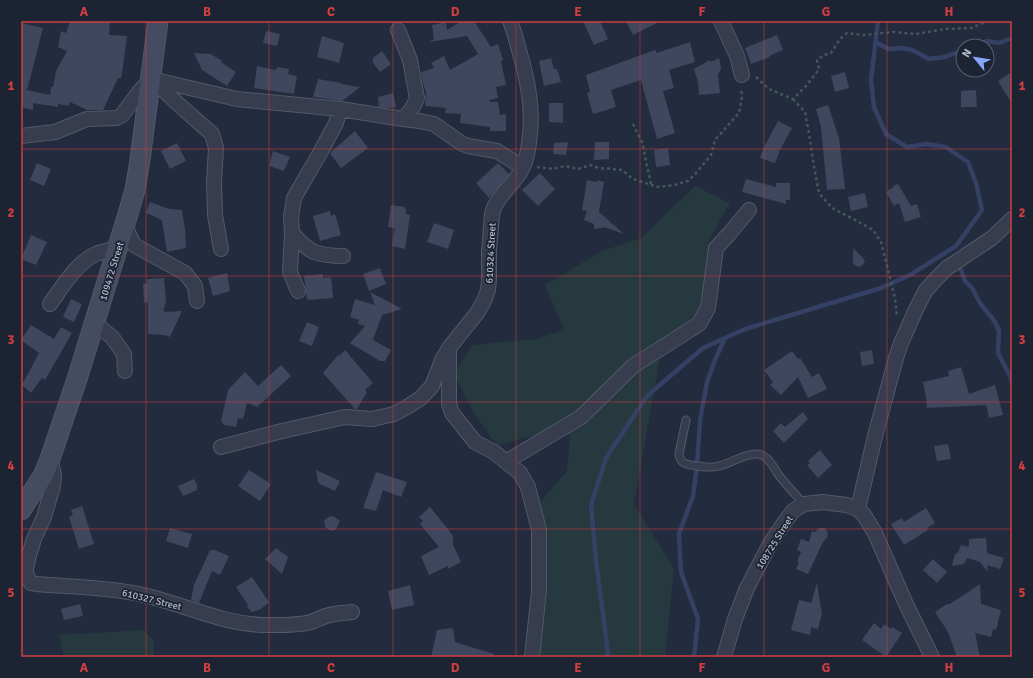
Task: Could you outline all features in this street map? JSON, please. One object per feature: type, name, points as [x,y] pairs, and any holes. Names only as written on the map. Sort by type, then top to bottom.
[{"type":"street","name":"109472 Street","points":[[21,510],[38,485],[50,459],[125,226],[135,190],[141,153],[158,21]]},
{"type":"street","name":"610324 Street","points":[[221,447],[282,431],[345,417],[372,419],[394,414],[421,398],[432,386],[443,358],[449,348],[477,313],[484,301],[488,290],[489,280],[489,252],[493,209],[496,202],[521,172],[525,162],[531,130],[530,98],[522,61],[510,21]]},
{"type":"street","points":[[721,21],[737,56],[742,75]]},
{"type":"street","points":[[398,30],[410,60],[416,98],[415,104],[403,119]]},
{"type":"street","points":[[151,79],[237,99],[340,109],[434,124],[461,143],[468,146],[497,152],[516,163],[525,162]]},
{"type":"street","points":[[21,136],[55,132],[73,126],[87,119],[117,118],[122,115],[151,79]]},
{"type":"street","points":[[151,79],[212,134],[216,148],[214,183],[215,215],[221,249]]},
{"type":"street","points":[[298,291],[290,272],[292,233],[290,217],[294,198],[324,147],[336,123],[340,109]]},
{"type":"street","points":[[507,462],[581,417],[633,366],[699,324],[708,308],[716,248],[749,210]]},
{"type":"street","points":[[858,510],[896,358],[917,307],[926,290],[936,278],[947,268],[992,238],[1012,219]]},
{"type":"street","points":[[125,226],[134,245],[185,273],[195,286],[197,301]]},
{"type":"street","points":[[292,233],[299,241],[314,252],[343,256]]},
{"type":"street","points":[[50,304],[72,274],[86,259],[98,253],[118,248]]},
{"type":"street","points":[[94,323],[112,337],[124,354],[125,371]]},
{"type":"street","points":[[449,348],[450,404],[452,413],[475,442],[494,452],[520,473],[528,487],[538,530],[539,591],[532,657]]},
{"type":"street","points":[[36,584],[31,583],[29,580],[26,569],[28,555],[44,517],[53,486],[54,475],[50,459]]},
{"type":"street","points":[[804,504],[823,502],[846,505],[858,510],[864,515],[875,533],[932,657]]},
{"type":"street","name":"108725 Street","points":[[724,657],[735,619],[747,588],[771,542],[793,511],[804,504]]},
{"type":"street","points":[[21,590],[36,584]]},
{"type":"street","name":"610327 Street","points":[[36,584],[125,591],[141,594],[219,618],[263,625],[311,622],[333,614],[352,612]]},
{"type":"lane","points":[[686,420],[679,454],[679,459],[681,462],[706,467],[720,466],[754,454],[762,455],[770,462],[777,473],[804,504]]},
{"type":"path","points":[[793,99],[820,69],[817,60],[824,55],[831,53],[840,39],[847,33],[863,35],[894,32],[916,34],[945,29],[972,28],[988,21]]},
{"type":"path","points":[[540,166],[553,168],[565,166],[578,170],[590,165],[600,168],[612,168],[622,170],[633,178],[658,187],[675,185],[688,180],[711,155],[715,140],[739,113],[742,98],[742,75],[750,73],[769,89],[793,99],[805,112],[820,193],[832,208],[873,230],[882,242],[895,298]]},
{"type":"path","points":[[633,124],[643,146],[651,185]]},
{"type":"shaded area","points":[[695,186],[730,203],[709,240],[708,263],[700,319],[662,346],[634,504],[674,569],[665,657],[539,657],[541,604],[547,560],[541,501],[567,471],[570,435],[533,436],[497,445],[473,412],[454,374],[472,345],[536,339],[564,330],[545,285],[602,251],[641,238]]},
{"type":"shaded area","points":[[144,630],[154,641],[154,657],[64,657],[59,635]]},
{"type":"building","points":[[70,21],[110,21],[109,35],[127,36],[121,78],[118,78],[103,110],[87,110],[70,102],[69,106],[58,104],[58,107],[33,103],[33,110],[21,107],[21,23],[43,28],[27,90],[50,95],[56,71],[67,51],[58,47],[61,31],[66,33]]},
{"type":"building","points":[[462,21],[474,21],[491,47],[498,44],[503,60],[501,61],[506,85],[496,87],[498,98],[489,100],[490,102],[498,102],[500,115],[506,114],[506,131],[490,131],[490,127],[460,123],[461,114],[445,113],[446,108],[425,106],[426,92],[421,72],[434,68],[431,63],[444,56],[450,70],[478,54],[467,36],[429,42],[434,39],[432,25],[446,22],[447,30]]},
{"type":"building","points":[[583,21],[600,21],[608,39],[594,45]]},
{"type":"building","points":[[626,21],[661,21],[633,35]]},
{"type":"building","points":[[266,31],[280,34],[277,46],[263,43]]},
{"type":"building","points":[[777,35],[783,50],[769,56],[770,57],[751,64],[745,48]]},
{"type":"building","points":[[322,36],[344,43],[339,63],[317,57]]},
{"type":"building","points":[[690,42],[695,62],[669,70],[674,88],[663,91],[675,133],[657,139],[641,80],[611,90],[616,107],[593,114],[587,93],[590,92],[586,75],[655,50],[657,53]]},
{"type":"building","points":[[382,51],[391,64],[380,72],[373,63],[373,58]]},
{"type":"building","points":[[194,53],[211,54],[236,72],[227,86],[202,70]]},
{"type":"building","points":[[551,58],[554,69],[557,69],[561,82],[544,86],[539,61]]},
{"type":"building","points":[[719,58],[721,68],[718,75],[720,93],[699,95],[698,82],[694,69],[710,60],[711,62]]},
{"type":"building","points":[[257,66],[276,70],[277,67],[289,69],[288,74],[297,76],[294,94],[254,88]]},
{"type":"building","points":[[845,72],[849,88],[835,92],[831,76]]},
{"type":"building","points":[[1012,72],[1012,104],[998,81]]},
{"type":"building","points":[[318,79],[360,87],[342,101],[313,97]]},
{"type":"building","points":[[976,90],[977,107],[961,107],[961,91]]},
{"type":"building","points":[[393,93],[396,107],[379,107],[378,97]]},
{"type":"building","points":[[549,103],[563,103],[563,123],[549,122]]},
{"type":"building","points":[[828,105],[839,138],[845,189],[827,190],[821,127],[816,109]]},
{"type":"building","points":[[778,121],[792,128],[775,163],[760,158],[764,147]]},
{"type":"building","points":[[355,131],[368,148],[341,168],[330,153]]},
{"type":"building","points":[[568,142],[566,155],[553,154],[554,143]]},
{"type":"building","points":[[595,142],[609,142],[609,159],[594,160]]},
{"type":"building","points":[[177,143],[186,161],[170,169],[161,151]]},
{"type":"building","points":[[668,148],[670,165],[656,167],[654,150]]},
{"type":"building","points":[[273,151],[290,157],[284,171],[269,166]]},
{"type":"building","points":[[37,163],[51,169],[44,186],[30,180]]},
{"type":"building","points":[[498,163],[509,174],[489,198],[476,183]]},
{"type":"building","points":[[540,173],[555,189],[538,206],[522,190]]},
{"type":"building","points":[[746,179],[776,187],[776,183],[790,183],[790,200],[786,200],[786,204],[742,192]]},
{"type":"building","points":[[587,180],[604,182],[599,212],[624,234],[604,227],[594,229],[594,224],[584,220],[587,211],[582,210]]},
{"type":"building","points":[[898,184],[911,206],[917,204],[921,217],[905,222],[899,203],[894,206],[886,192]]},
{"type":"building","points":[[865,193],[868,207],[851,211],[848,197]]},
{"type":"building","points":[[150,202],[169,209],[182,210],[186,248],[167,252],[162,220],[146,213]]},
{"type":"building","points":[[391,205],[405,207],[406,214],[410,215],[405,249],[392,246],[395,228],[388,227]]},
{"type":"building","points":[[330,211],[331,216],[335,214],[341,235],[320,241],[313,216]]},
{"type":"building","points":[[434,223],[454,230],[448,249],[427,242]]},
{"type":"building","points":[[31,235],[47,242],[36,265],[21,259]]},
{"type":"building","points":[[853,248],[865,261],[860,267],[853,263]]},
{"type":"building","points":[[380,268],[386,284],[369,291],[363,274]]},
{"type":"building","points":[[227,273],[230,291],[213,296],[208,278]]},
{"type":"building","points":[[323,274],[323,278],[331,277],[333,298],[307,300],[304,276]]},
{"type":"building","points":[[164,278],[166,300],[164,309],[161,310],[164,310],[164,312],[182,311],[170,337],[165,335],[148,334],[148,302],[144,303],[143,284],[147,283],[147,279]]},
{"type":"building","points":[[370,292],[402,309],[382,315],[373,340],[391,350],[385,361],[380,361],[350,343],[365,326],[358,324],[359,320],[350,317],[355,299],[375,305]]},
{"type":"building","points":[[71,299],[82,304],[74,322],[63,317]]},
{"type":"building","points":[[307,322],[319,327],[312,346],[299,341]]},
{"type":"building","points":[[31,325],[54,339],[61,327],[72,333],[45,380],[42,378],[31,393],[22,385],[39,353],[21,340]]},
{"type":"building","points":[[345,350],[373,383],[365,390],[367,392],[357,409],[355,409],[323,373],[339,354],[339,356]]},
{"type":"building","points":[[872,350],[874,364],[862,366],[860,352]]},
{"type":"building","points":[[792,351],[798,359],[800,358],[812,377],[819,373],[827,389],[808,398],[798,377],[781,395],[770,385],[773,382],[764,370]]},
{"type":"building","points":[[281,365],[291,376],[257,407],[247,403],[243,419],[238,418],[236,427],[224,425],[221,421],[228,390],[245,372],[258,386]]},
{"type":"building","points":[[961,367],[969,394],[995,385],[1003,415],[989,418],[986,405],[927,408],[923,382],[949,376],[948,371]]},
{"type":"building","points":[[803,412],[808,419],[784,443],[773,431],[781,423],[785,427]]},
{"type":"building","points":[[948,444],[951,459],[937,461],[934,446]]},
{"type":"building","points":[[820,450],[832,465],[818,478],[807,465],[810,463],[808,461]]},
{"type":"building","points":[[249,470],[271,484],[260,501],[238,486]]},
{"type":"building","points":[[316,470],[340,481],[335,491],[318,483]]},
{"type":"building","points":[[376,472],[407,482],[401,497],[383,490],[376,511],[363,508]]},
{"type":"building","points":[[194,479],[197,485],[197,490],[183,496],[178,486]]},
{"type":"building","points":[[82,506],[94,544],[79,549],[69,517],[73,515],[71,510]]},
{"type":"building","points":[[430,507],[453,536],[453,545],[461,562],[448,569],[448,566],[429,575],[421,556],[439,547],[420,524],[423,521],[419,517]]},
{"type":"building","points":[[926,508],[935,523],[927,528],[928,530],[904,545],[891,524],[902,518],[904,522]]},
{"type":"building","points":[[333,516],[340,521],[336,529],[331,531],[325,527],[324,521],[328,517]]},
{"type":"building","points":[[170,528],[192,534],[188,548],[166,541]]},
{"type":"building","points":[[819,528],[825,528],[828,533],[827,538],[823,542],[808,574],[796,569],[799,562],[797,561],[801,552],[797,550],[801,539],[809,542],[812,531],[815,532]]},
{"type":"building","points":[[986,538],[987,553],[1004,558],[1000,569],[987,565],[988,572],[980,562],[967,558],[964,564],[952,566],[955,554],[958,553],[961,545],[969,547],[969,539]]},
{"type":"building","points":[[276,548],[288,557],[282,574],[265,559]]},
{"type":"building","points":[[210,550],[215,550],[229,556],[220,575],[212,571],[199,603],[191,600],[194,585]]},
{"type":"building","points":[[933,559],[947,572],[937,583],[923,570]]},
{"type":"building","points":[[252,577],[269,602],[261,609],[252,612],[247,607],[248,605],[236,587]]},
{"type":"building","points":[[817,583],[822,614],[818,629],[811,627],[810,635],[791,630],[799,600],[811,603]]},
{"type":"building","points":[[980,584],[981,604],[1001,610],[996,630],[993,629],[991,637],[975,633],[980,657],[957,657],[948,632],[935,612]]},
{"type":"building","points":[[410,585],[414,605],[392,610],[388,591]]},
{"type":"building","points":[[80,604],[83,616],[64,620],[61,609]]},
{"type":"building","points":[[874,623],[881,629],[884,624],[891,629],[892,627],[902,633],[886,657],[862,640]]},
{"type":"building","points":[[453,628],[455,642],[494,654],[493,657],[431,657],[437,630]]},
{"type":"waterway","points":[[694,657],[698,619],[681,572],[679,534],[693,496],[697,466],[700,420],[707,382],[725,338],[745,329],[881,288],[910,275],[956,246],[982,210],[976,183],[968,162],[946,147],[926,144],[907,147],[886,134],[874,107],[871,80],[878,21]]},
{"type":"waterway","points":[[995,42],[999,43],[1012,38]]},
{"type":"waterway","points":[[876,42],[888,49],[901,48],[912,50],[929,59],[945,57],[955,53]]},
{"type":"waterway","points":[[961,270],[965,281],[972,288],[980,303],[995,322],[999,331],[998,353],[1011,378],[1012,384]]},
{"type":"waterway","points":[[606,657],[608,653],[596,560],[591,505],[606,458],[647,396],[703,348],[725,338]]},
{"type":"waterway","points":[[1012,396],[1012,404]]}]
